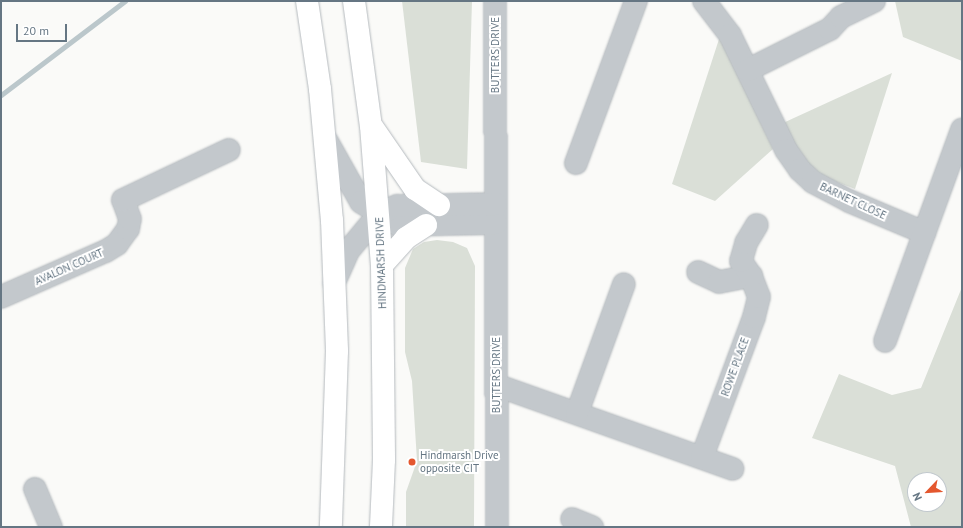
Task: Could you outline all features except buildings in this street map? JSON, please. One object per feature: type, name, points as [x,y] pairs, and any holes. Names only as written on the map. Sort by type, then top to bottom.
[{"type":"main road","points":[[307,1],[325,138],[334,283],[336,351],[331,527]]},
{"type":"main road","name":"HINDMARSH DRIVE","points":[[354,1],[371,126],[382,265],[384,460],[381,527]]},
{"type":"main road","points":[[371,126],[415,189],[439,205]]},
{"type":"main road","points":[[382,265],[406,238],[426,225]]},
{"type":"street","name":"BUTTERS DRIVE","points":[[495,1],[497,527]]},
{"type":"street","points":[[576,163],[636,1]]},
{"type":"street","name":"BARNET CLOSE","points":[[704,1],[730,35],[786,150],[800,170],[813,182],[849,201],[925,233]]},
{"type":"street","points":[[748,70],[830,29],[841,17],[874,1]]},
{"type":"street","points":[[885,341],[961,134]]},
{"type":"street","points":[[325,138],[361,202],[399,225],[426,225],[496,214]]},
{"type":"street","name":"AVALON COURT","points":[[1,297],[106,251],[124,237],[128,229],[130,219],[123,200],[229,150]]},
{"type":"street","points":[[334,283],[349,250],[379,214],[396,206],[439,205],[496,214]]},
{"type":"street","name":"ROWE PLACE","points":[[702,457],[754,317],[759,297],[751,276],[741,261],[746,243],[757,225]]},
{"type":"street","points":[[698,272],[719,282],[751,276]]},
{"type":"street","points":[[577,413],[624,284]]},
{"type":"street","points":[[496,385],[733,469]]},
{"type":"street","points":[[35,489],[50,527]]},
{"type":"street","points":[[572,519],[592,527]]},
{"type":"shaded area","points":[[402,1],[472,1],[467,169],[421,162]]},
{"type":"shaded area","points":[[895,1],[962,1],[962,61],[903,37]]},
{"type":"shaded area","points":[[720,36],[773,149],[715,201],[672,184]]},
{"type":"shaded area","points":[[892,73],[855,189],[826,178],[800,157],[783,123]]},
{"type":"shaded area","points":[[437,240],[453,242],[467,248],[475,266],[474,527],[406,527],[406,492],[417,461],[412,381],[405,352],[405,268],[413,249],[424,242]]},
{"type":"shaded area","points":[[962,287],[962,527],[911,527],[907,512],[947,512],[947,472],[907,472],[907,512],[895,466],[812,438],[839,374],[892,395],[921,388]]},
{"type":"waterway","points":[[1,95],[125,1]]},
{"type":"place","name":"Hindmarsh Drive opposite CIT","points":[[412,462]]}]
